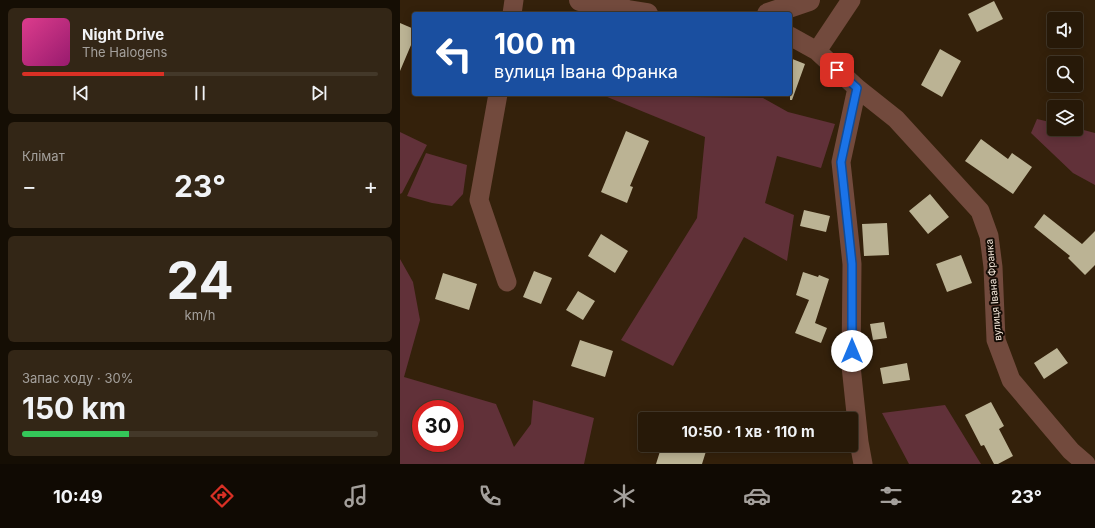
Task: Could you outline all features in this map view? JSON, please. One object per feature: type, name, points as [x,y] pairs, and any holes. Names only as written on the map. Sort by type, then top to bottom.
[{"type":"street","points":[[512,12],[514,0]]},
{"type":"street","points":[[580,0],[634,12]]},
{"type":"street","points":[[774,12],[809,0]]},
{"type":"street","points":[[817,51],[851,0]]},
{"type":"street","name":"вулиця Івана Франка","points":[[792,37],[817,51],[857,88],[896,119],[980,211],[989,236],[993,267],[996,340],[1011,380],[1071,451],[1086,464]]},
{"type":"street","points":[[857,88],[841,162],[852,264],[851,366],[859,442],[863,464]]},
{"type":"street","points":[[498,96],[479,200],[507,282]]},
{"type":"shaded area","points":[[605,96],[763,98],[788,112],[835,124],[821,168],[777,156],[765,203],[794,215],[787,261],[744,237],[673,366],[621,340],[697,218],[705,137]]},
{"type":"shaded area","points":[[1037,119],[1047,121],[1047,136],[1083,136],[1083,130],[1095,133],[1095,185],[1073,173],[1031,133]]},
{"type":"shaded area","points":[[400,132],[427,145],[402,193],[400,194]]},
{"type":"shaded area","points":[[426,153],[467,165],[463,194],[452,206],[432,203],[407,196]]},
{"type":"shaded area","points":[[400,259],[413,282],[420,320],[404,377],[496,404],[514,447],[531,424],[533,400],[594,418],[584,464],[400,464]]},
{"type":"shaded area","points":[[945,405],[981,464],[909,464],[882,413]]},
{"type":"building","points":[[994,1],[1003,19],[977,32],[968,14]]},
{"type":"building","points":[[400,23],[412,28],[412,43],[400,71]]},
{"type":"building","points":[[940,49],[961,61],[942,97],[921,85]]},
{"type":"building","points":[[792,59],[805,64],[792,100],[790,100],[790,96],[792,96]]},
{"type":"building","points":[[626,131],[649,141],[630,186],[633,187],[627,203],[601,192]]},
{"type":"building","points":[[981,139],[1008,159],[1012,153],[1032,167],[1013,194],[965,161]]},
{"type":"building","points":[[930,194],[949,217],[928,234],[909,211]]},
{"type":"building","points":[[804,210],[830,216],[826,232],[800,226]]},
{"type":"building","points":[[1044,214],[1082,244],[1095,231],[1095,265],[1085,275],[1068,258],[1070,256],[1034,227]]},
{"type":"building","points":[[887,223],[889,255],[864,256],[862,224]]},
{"type":"building","points":[[601,234],[628,251],[615,273],[588,256]]},
{"type":"building","points":[[961,255],[972,283],[947,292],[936,264]]},
{"type":"building","points":[[534,271],[552,278],[541,304],[523,297]]},
{"type":"building","points":[[803,272],[818,277],[819,275],[829,279],[815,323],[827,328],[821,343],[795,333],[809,300],[796,295]]},
{"type":"building","points":[[443,273],[477,284],[469,310],[435,299]]},
{"type":"building","points":[[578,291],[595,301],[583,320],[566,310]]},
{"type":"building","points":[[884,322],[887,338],[873,340],[870,324]]},
{"type":"building","points":[[580,340],[613,351],[605,377],[571,366]]},
{"type":"building","points":[[1057,348],[1068,363],[1044,379],[1034,363]]},
{"type":"building","points":[[907,363],[910,380],[883,384],[880,368]]},
{"type":"building","points":[[991,402],[1004,426],[999,429],[1013,456],[998,464],[994,464],[984,445],[981,446],[965,415]]},
{"type":"building","points":[[660,452],[706,452],[702,464],[656,464]]},
{"type":"route","points":[[837,70],[857,88],[841,162],[852,264],[852,351]]}]
